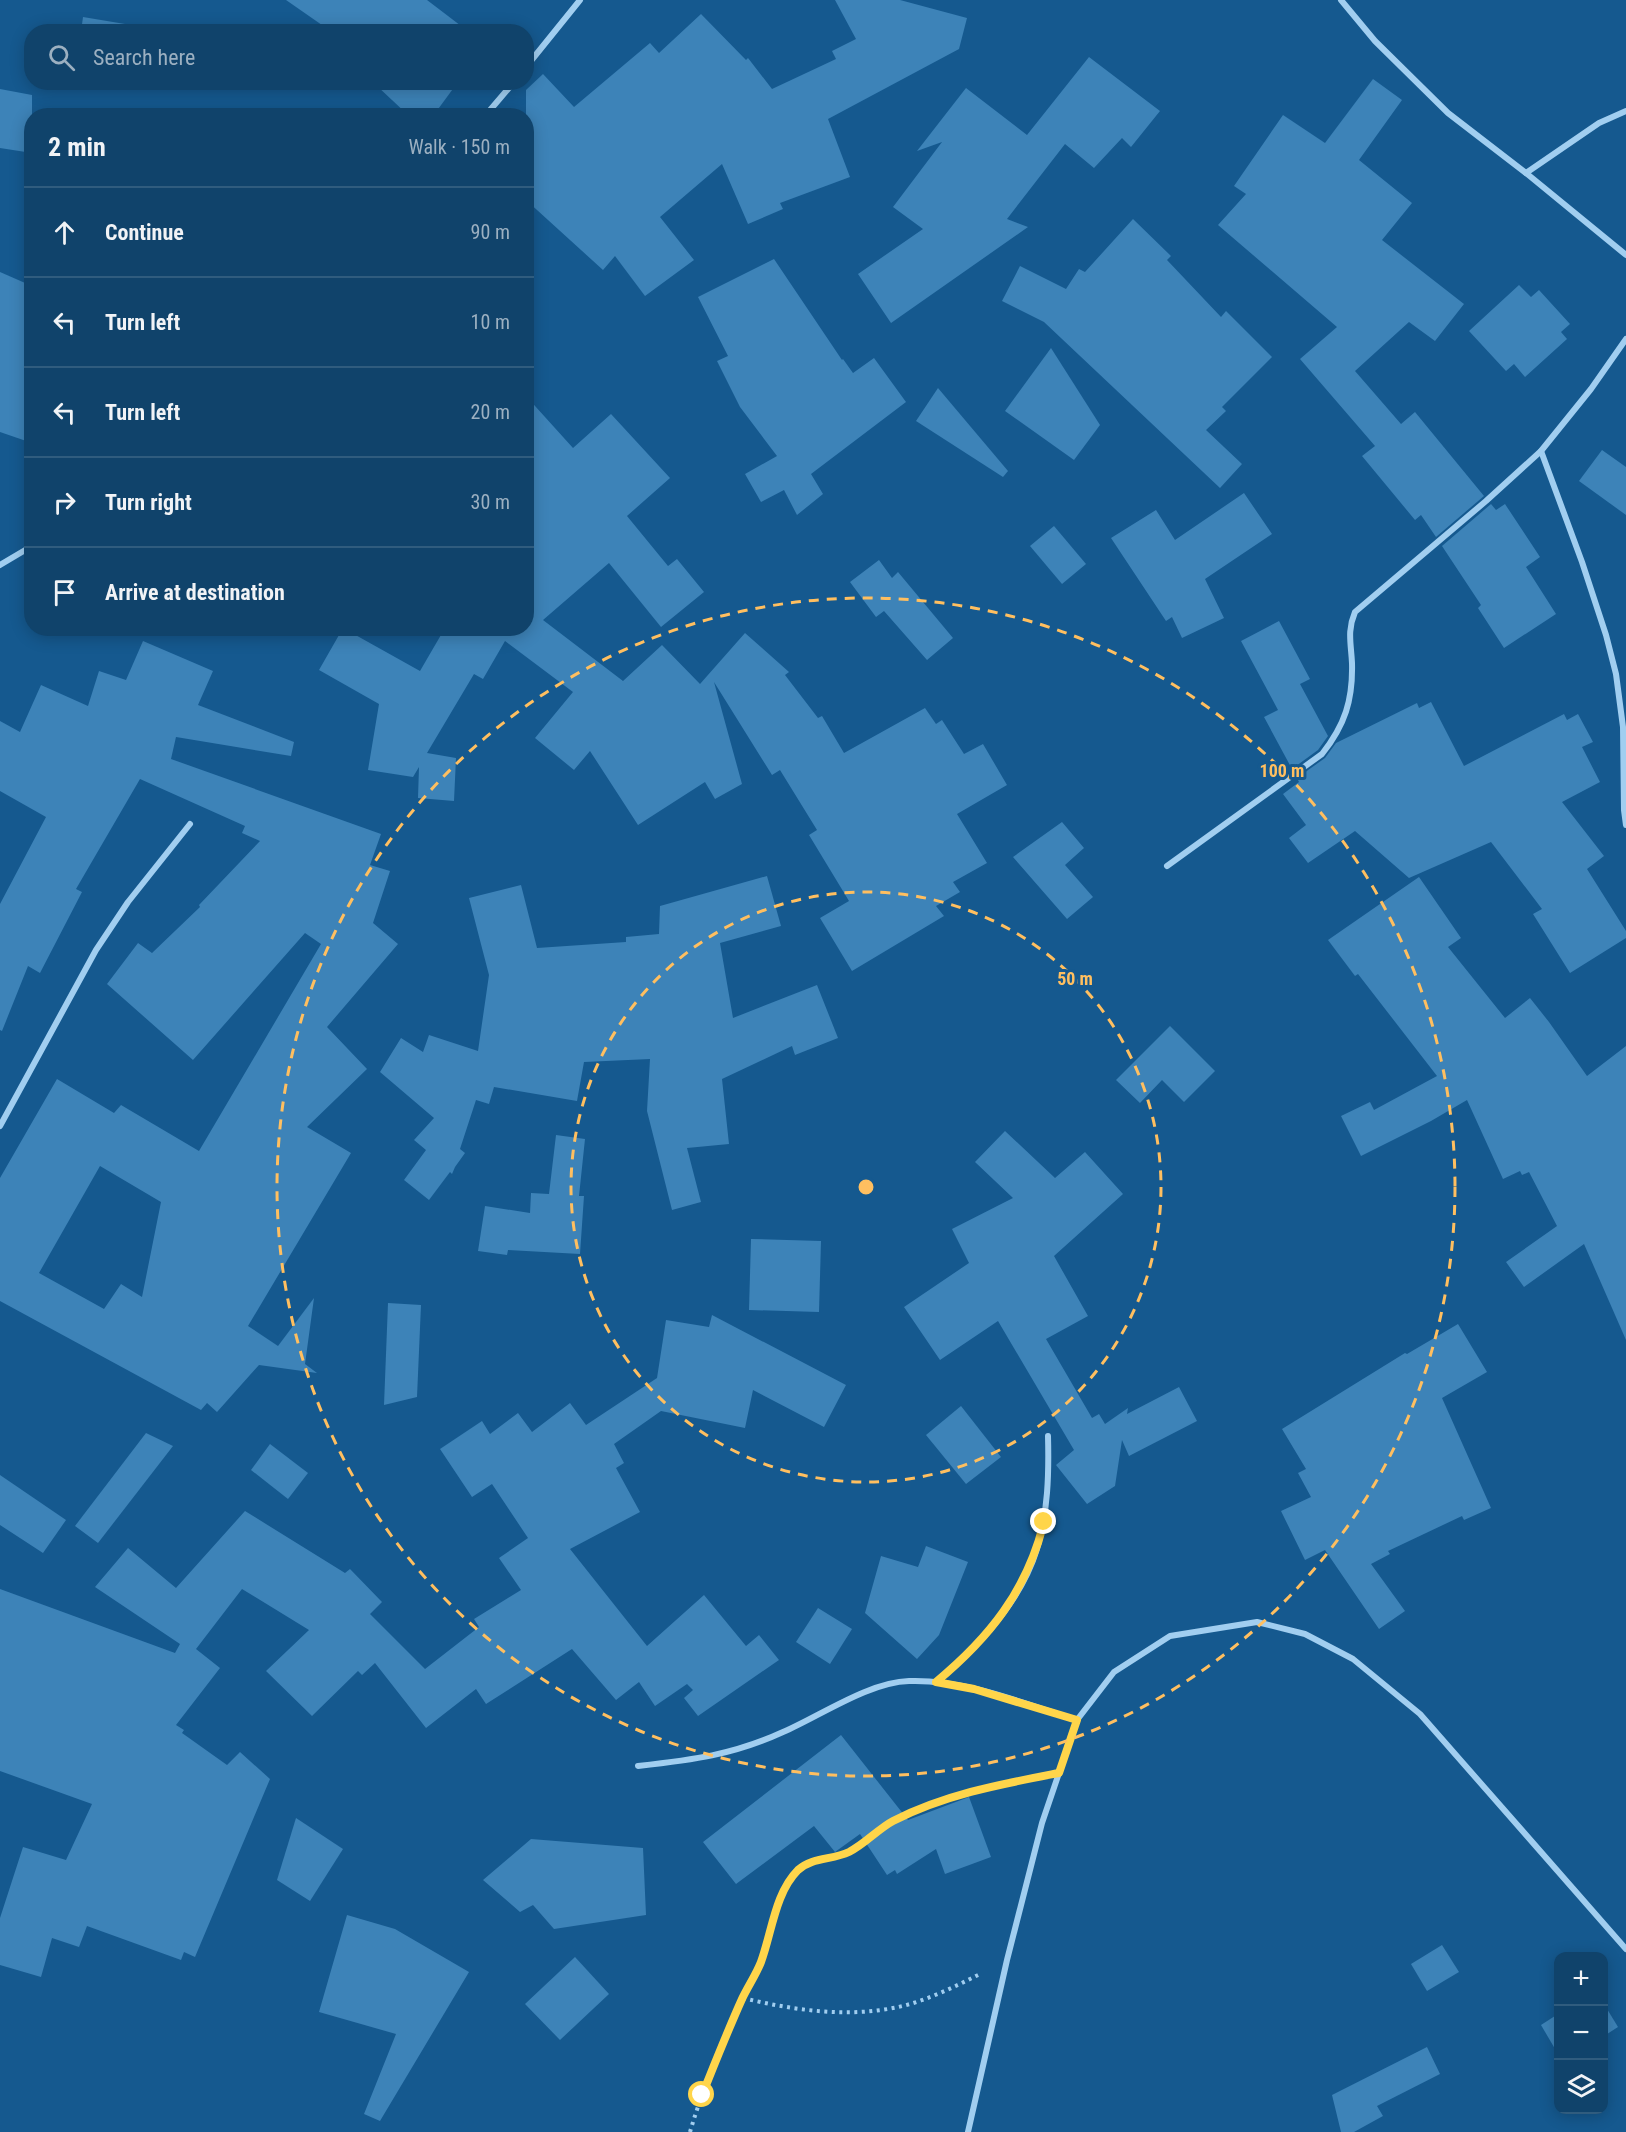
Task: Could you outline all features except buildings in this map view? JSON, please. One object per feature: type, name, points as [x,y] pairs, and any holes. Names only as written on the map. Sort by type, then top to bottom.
[{"type":"street","points":[[534,57],[580,0]]},
{"type":"street","points":[[1341,0],[1376,41],[1448,113],[1626,255]]},
{"type":"street","points":[[492,108],[507,90]]},
{"type":"street","points":[[1526,173],[1599,123],[1626,111]]},
{"type":"street","points":[[1167,866],[1322,754],[1336,737],[1344,722],[1352,677],[1349,634],[1355,612],[1486,501],[1541,451],[1591,389],[1626,339]]},
{"type":"street","points":[[1541,451],[1582,562],[1606,634],[1616,674],[1623,727],[1626,825]]},
{"type":"street","points":[[0,565],[24,551]]},
{"type":"street","points":[[0,1126],[96,950],[128,902],[190,824]]},
{"type":"street","points":[[936,1682],[960,1662],[986,1634],[1011,1601],[1027,1574],[1037,1550],[1044,1522],[1049,1472],[1048,1436]]},
{"type":"street","points":[[968,2132],[1007,1960],[1042,1823],[1077,1720],[1114,1672],[1170,1635],[1257,1623],[1305,1634],[1353,1659],[1420,1714],[1626,1949]]},
{"type":"street","points":[[638,1766],[695,1760],[737,1750],[784,1732],[884,1685],[908,1681],[936,1682],[974,1689],[1077,1720]]},
{"type":"path","points":[[690,2132],[716,2060],[760,1965],[778,1903],[799,1869],[816,1860],[848,1853],[890,1823],[943,1800],[978,1789],[1059,1773]]},
{"type":"path","points":[[743,1998],[782,2008],[831,2012],[878,2011],[923,2000],[1007,1960]]},
{"type":"route","points":[[702,2095],[743,1998],[760,1965],[778,1903],[799,1869],[816,1860],[848,1853],[890,1823],[943,1800],[978,1789],[1059,1773],[1077,1720],[974,1689],[936,1682],[960,1662],[986,1634],[1011,1601],[1027,1574],[1037,1550],[1044,1522]]}]
